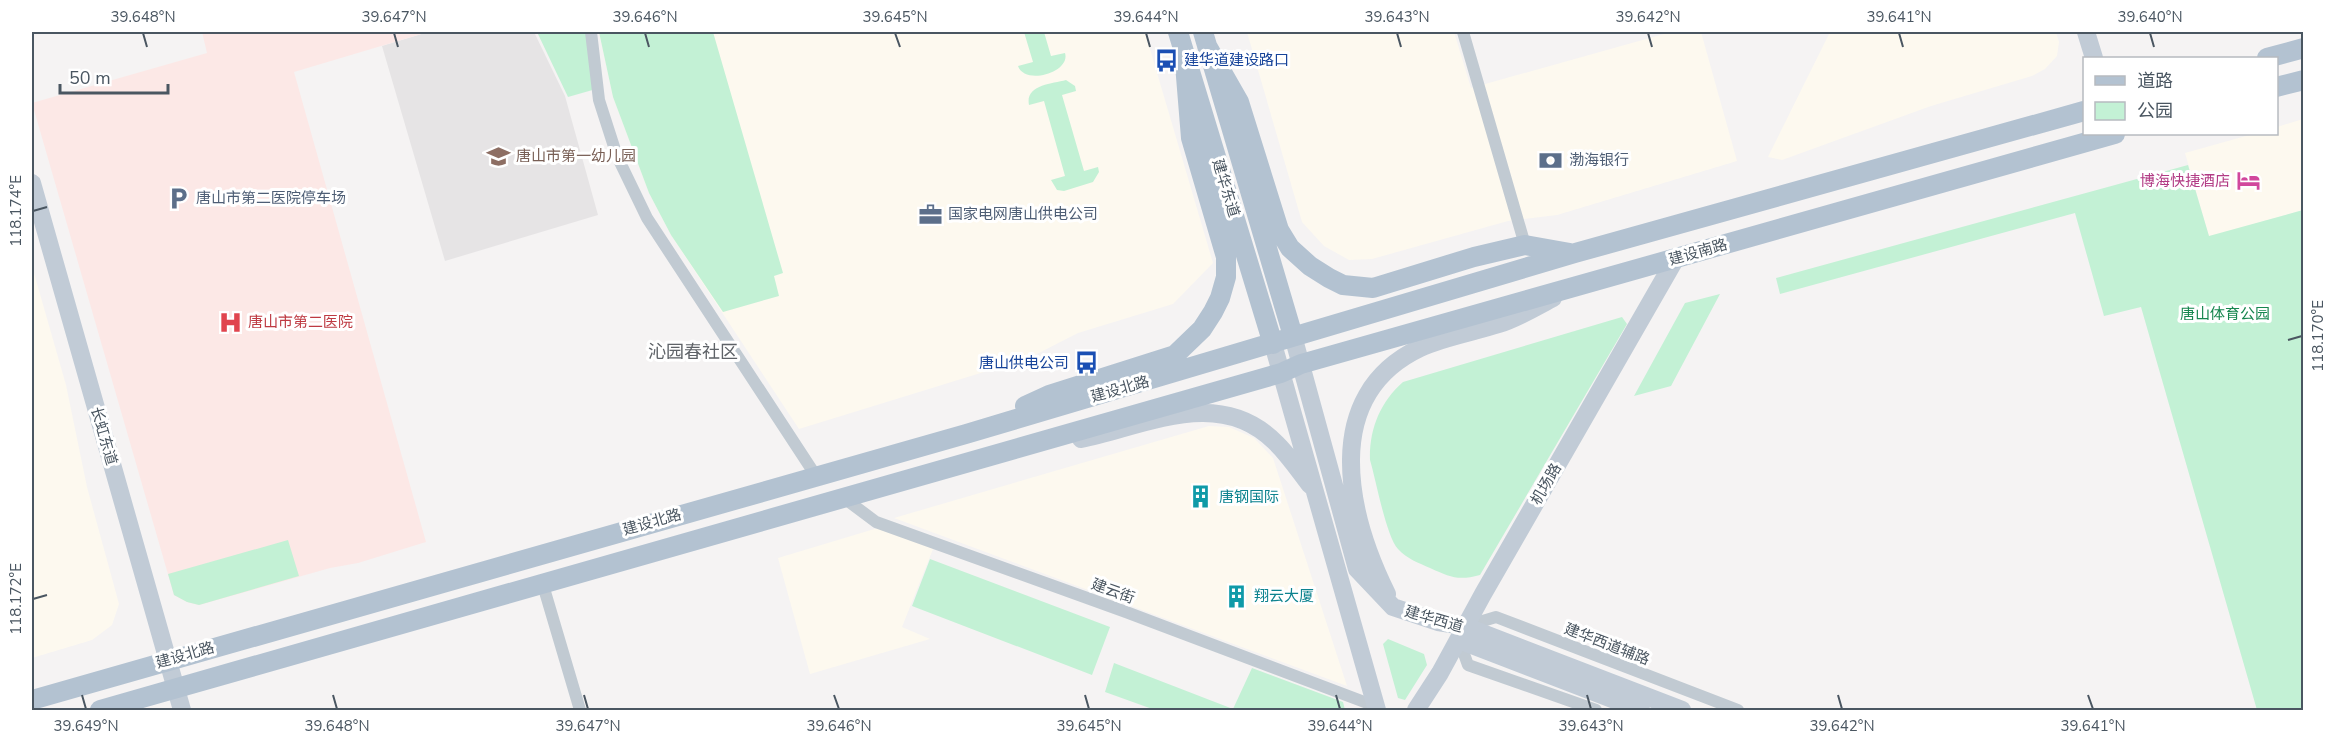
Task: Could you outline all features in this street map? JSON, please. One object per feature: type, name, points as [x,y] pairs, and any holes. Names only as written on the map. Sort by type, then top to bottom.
[{"type":"main road","name":"建华东道","points":[[1178,32],[1274,344]]},
{"type":"main road","points":[[2086,32],[2094,57]]},
{"type":"main road","name":"建华东道","points":[[1205,39],[1293,336]]},
{"type":"main road","points":[[1205,39],[1239,102],[1279,230],[1290,248],[1310,266],[1329,278],[1343,285],[1373,288],[1474,257],[1525,245],[1575,254]]},
{"type":"main road","points":[[2271,57],[2304,48]]},
{"type":"main road","points":[[966,434],[1049,395],[1175,355],[1202,329],[1213,312],[1226,277],[1226,257],[1191,138],[1184,52]]},
{"type":"main road","points":[[2278,87],[2304,80]]},
{"type":"main road","name":"建设南路","points":[[1274,344],[1293,336],[1575,254],[2083,112]]},
{"type":"main road","name":"建设南路","points":[[1281,373],[1301,364],[2111,135]]},
{"type":"main road","name":"长虹东道","points":[[32,183],[182,711]]},
{"type":"main road","name":"机场路","points":[[1416,711],[1440,673],[1676,258]]},
{"type":"main road","points":[[1393,607],[1371,562],[1352,493],[1350,453],[1353,427],[1364,401],[1382,376],[1421,348],[1503,323],[1578,286]]},
{"type":"main road","name":"建华西道","points":[[1293,336],[1357,569],[1393,607],[1438,621],[1641,711]]},
{"type":"main road","name":"建设北路","points":[[32,700],[1274,344]]},
{"type":"main road","points":[[1274,344],[1379,709]]},
{"type":"main road","name":"建设北路","points":[[100,711],[1281,373]]},
{"type":"main road","points":[[990,456],[1084,439],[1187,412],[1217,413],[1234,417],[1256,427],[1275,441],[1315,491]]},
{"type":"main road","points":[[1438,621],[1447,649],[1440,673]]},
{"type":"main road","name":"建华西道","points":[[1462,633],[1682,711]]},
{"type":"street","points":[[591,32],[599,100],[617,156],[647,218],[816,476]]},
{"type":"street","points":[[1463,32],[1525,245]]},
{"type":"street","name":"建云街","points":[[844,498],[876,522],[1126,612],[1379,709]]},
{"type":"street","points":[[543,585],[580,711]]},
{"type":"street","name":"建华西道辅路","points":[[1462,633],[1496,617],[1738,711]]},
{"type":"street","points":[[1462,633],[1468,665],[1596,711]]},
{"type":"shaded area","name":"唐山市第二医院","points":[[202,32],[428,32],[294,72],[426,542],[358,563],[330,568],[199,605],[174,595],[32,103],[207,53]]},
{"type":"shaded area","name":"唐山市第一幼儿园","points":[[428,32],[534,32],[565,96],[598,215],[445,261],[382,46]]},
{"type":"shaded area","name":"国家电网唐山供电公司","points":[[599,32],[1145,32],[1213,263],[1173,304],[1078,333],[1029,358],[799,429],[671,235],[649,193],[613,97]]},
{"type":"shaded area","points":[[1247,32],[1454,32],[1471,88],[1671,32],[1701,32],[1737,161],[1557,215],[1508,221],[1372,259],[1349,260],[1324,246],[1302,222]]},
{"type":"shaded area","points":[[1830,32],[2056,32],[2059,42],[2057,56],[2045,69],[2032,76],[1931,106],[1782,160],[1768,157]]},
{"type":"shaded area","name":"博海快捷酒店","points":[[2303,119],[2303,210],[2209,237],[2185,153],[2249,135],[2278,135],[2278,127]]},
{"type":"shaded area","points":[[32,266],[66,385],[87,487],[119,604],[112,625],[92,640],[32,658]]},
{"type":"shaded area","points":[[1209,426],[1229,427],[1254,438],[1273,458],[1347,686],[894,518]]},
{"type":"shaded area","points":[[881,527],[935,544],[902,627],[930,639],[810,674],[778,558]]},
{"type":"green space","points":[[537,32],[589,32],[596,89],[568,97]]},
{"type":"green space","points":[[599,32],[713,32],[783,273],[774,276],[779,296],[723,312],[671,235],[649,193],[613,97]]},
{"type":"green space","points":[[1024,32],[1044,32],[1051,56],[1065,53],[1065,60],[1061,66],[1055,71],[1038,76],[1022,72],[1018,66],[1033,62]]},
{"type":"green space","points":[[1066,80],[1075,86],[1076,91],[1062,95],[1084,171],[1098,167],[1099,172],[1093,182],[1064,191],[1057,190],[1051,180],[1065,176],[1044,101],[1029,105],[1029,98],[1031,93],[1040,86]]},
{"type":"green space","name":"唐山体育公园","points":[[2188,165],[2209,236],[2303,210],[2303,710],[2257,710],[2141,307],[2104,316],[2075,213],[1780,294],[1776,278]]},
{"type":"green space","points":[[1720,294],[1671,386],[1634,396],[1685,303]]},
{"type":"green space","points":[[1622,317],[1627,324],[1480,575],[1466,578],[1449,576],[1409,558],[1398,549],[1389,532],[1370,460],[1374,427],[1382,408],[1395,390],[1403,382]]},
{"type":"green space","points":[[288,540],[299,576],[199,605],[174,595],[168,574]]},
{"type":"green space","points":[[930,559],[1110,627],[1092,675],[912,606]]},
{"type":"green space","points":[[1388,639],[1424,654],[1427,665],[1405,700],[1398,698],[1383,644]]},
{"type":"green space","points":[[1114,663],[1233,709],[1252,668],[1343,702],[1345,710],[1155,710],[1105,692]]},
{"type":"place","name":"建华道建设路口","points":[[1166,60]]},
{"type":"place","name":"唐山市第一幼儿园","points":[[498,156]]},
{"type":"place","name":"渤海银行","points":[[1551,160]]},
{"type":"place","name":"博海快捷酒店","points":[[2248,181]]},
{"type":"place","name":"唐山市第二医院停车场","points":[[178,198]]},
{"type":"place","name":"国家电网唐山供电公司","points":[[930,214]]},
{"type":"place","name":"唐山市第二医院","points":[[230,322]]},
{"type":"place","name":"唐山供电公司","points":[[1087,363]]},
{"type":"place","name":"唐钢国际","points":[[1201,497]]},
{"type":"place","name":"翔云大厦","points":[[1236,596]]},
{"type":"district","name":"沁园春社区","points":[[693,352]]}]
